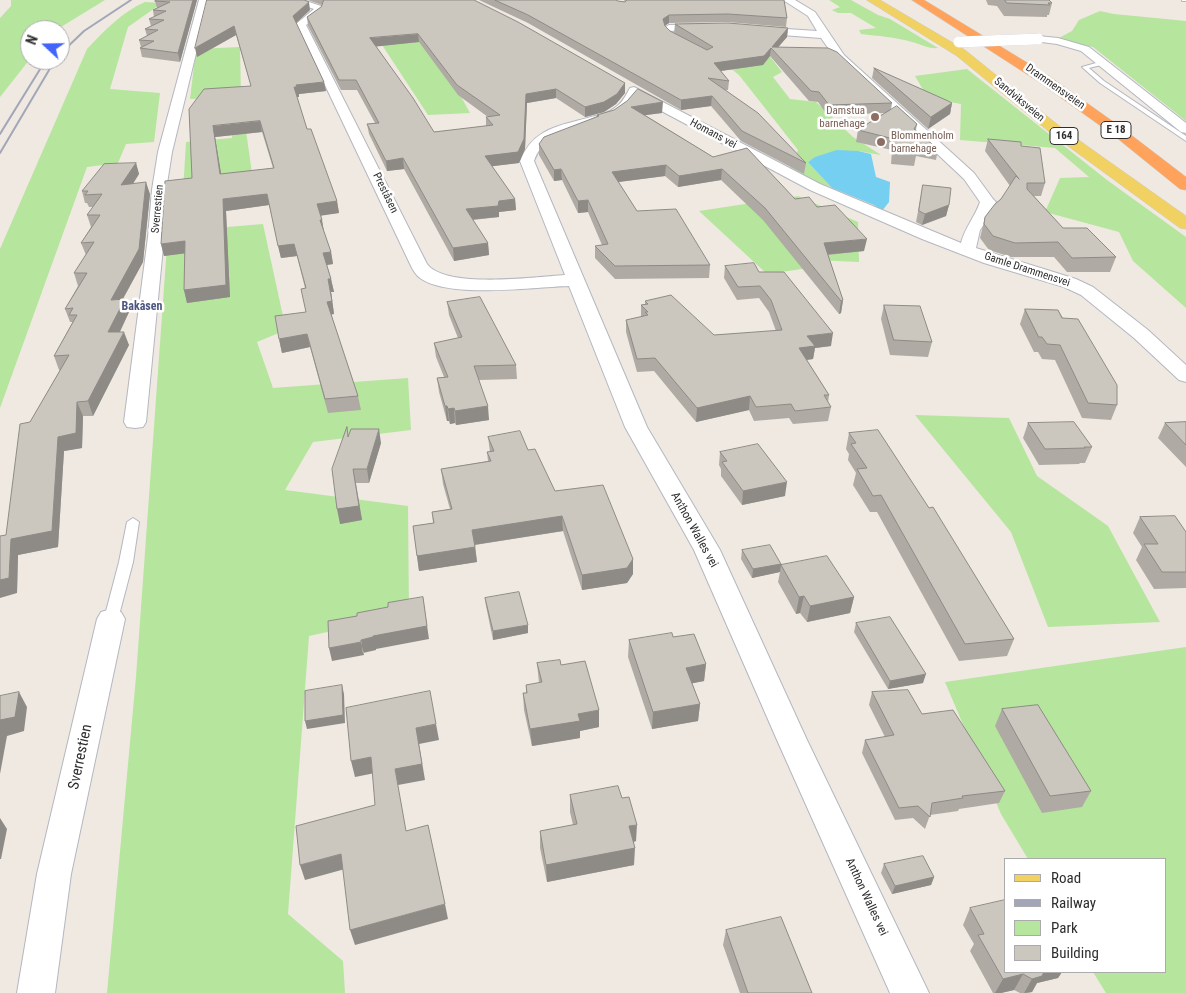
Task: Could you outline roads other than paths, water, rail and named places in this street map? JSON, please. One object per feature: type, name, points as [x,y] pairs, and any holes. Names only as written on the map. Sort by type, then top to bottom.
[{"type":"highway","name":"E 18","points":[[905,0],[913,5],[936,6]]},
{"type":"highway","name":"Drammensveien","points":[[917,0],[936,6],[984,28],[1028,54]]},
{"type":"highway","name":"Drammensveien","points":[[936,6],[1044,79],[1117,131],[1186,184]]},
{"type":"highway","name":"Drammensveien","points":[[1042,63],[1083,90]]},
{"type":"main road","name":"Sandviksveien","points":[[872,0],[952,43],[1051,127],[1186,224]]},
{"type":"street","name":"Sverrestien","points":[[135,422],[164,152],[204,0]]},
{"type":"street","name":"Preståsen","points":[[292,0],[319,8],[318,12],[301,24],[419,266],[426,274],[441,280],[463,283],[576,280]]},
{"type":"street","name":"Gamle Drammensvei","points":[[788,0],[812,14],[840,57],[969,176],[983,194],[988,202],[983,215],[972,230],[967,250],[1087,291],[1141,334],[1186,376]]},
{"type":"street","points":[[671,32],[720,27]]},
{"type":"street","points":[[744,29],[824,35]]},
{"type":"street","points":[[952,43],[1040,38],[1085,49],[1186,129]]},
{"type":"street","name":"Anthon Walles vei","points":[[628,101],[539,140],[529,151],[527,161],[636,427],[707,550],[792,740],[910,993]]},
{"type":"street","name":"Homans vei","points":[[628,101],[680,117],[815,187],[928,236],[967,250]]},
{"type":"street","points":[[651,115],[680,117]]},
{"type":"street","name":"Sverrestien","points":[[36,993],[54,874],[110,619]]},
{"type":"lane","points":[[1103,63],[1086,67],[1104,84],[1186,140]]},
{"type":"lane","points":[[1104,84],[1125,81]]},
{"type":"lane","name":"Sverrestien","points":[[110,619],[126,562],[133,522]]},
{"type":"water","points":[[837,150],[871,154],[876,177],[890,182],[889,202],[882,211],[874,205],[832,188],[808,162],[815,157]]},
{"type":"railway","points":[[70,44],[84,31],[131,0]]},
{"type":"railway","points":[[0,134],[40,70]]},
{"type":"railway","points":[[0,153],[49,70]]},
{"type":"place","name":"Damstua barnehage","points":[[875,117]]},
{"type":"place","name":"Blommenholm barnehage","points":[[881,142]]},
{"type":"district","name":"Bakåsen","points":[[142,307]]}]
